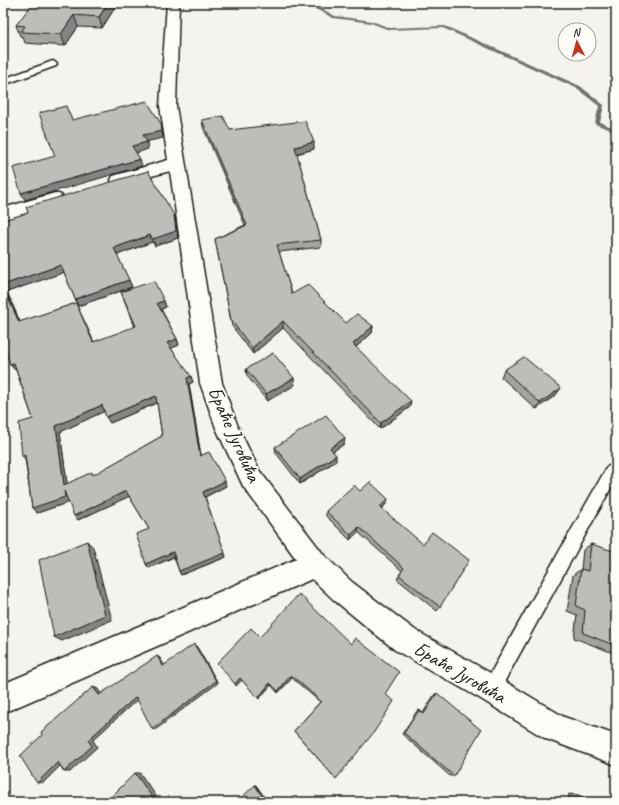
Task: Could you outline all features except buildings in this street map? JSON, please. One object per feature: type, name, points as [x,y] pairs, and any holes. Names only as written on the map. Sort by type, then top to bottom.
[{"type":"street","name":"Браће Југовића","points":[[173,3],[168,106],[211,383],[227,428],[251,478],[315,564],[342,591],[405,640],[491,689],[556,729],[616,750]]},
{"type":"street","points":[[101,185],[177,163]]},
{"type":"street","points":[[3,214],[71,194]]},
{"type":"street","points":[[3,699],[315,564]]},
{"type":"lane","points":[[3,82],[53,64]]},
{"type":"lane","points":[[491,689],[612,472],[616,472]]},
{"type":"waterway","points":[[311,3],[311,5],[334,17],[372,22],[389,29],[444,27],[578,87],[602,106],[597,123],[616,131]]}]
